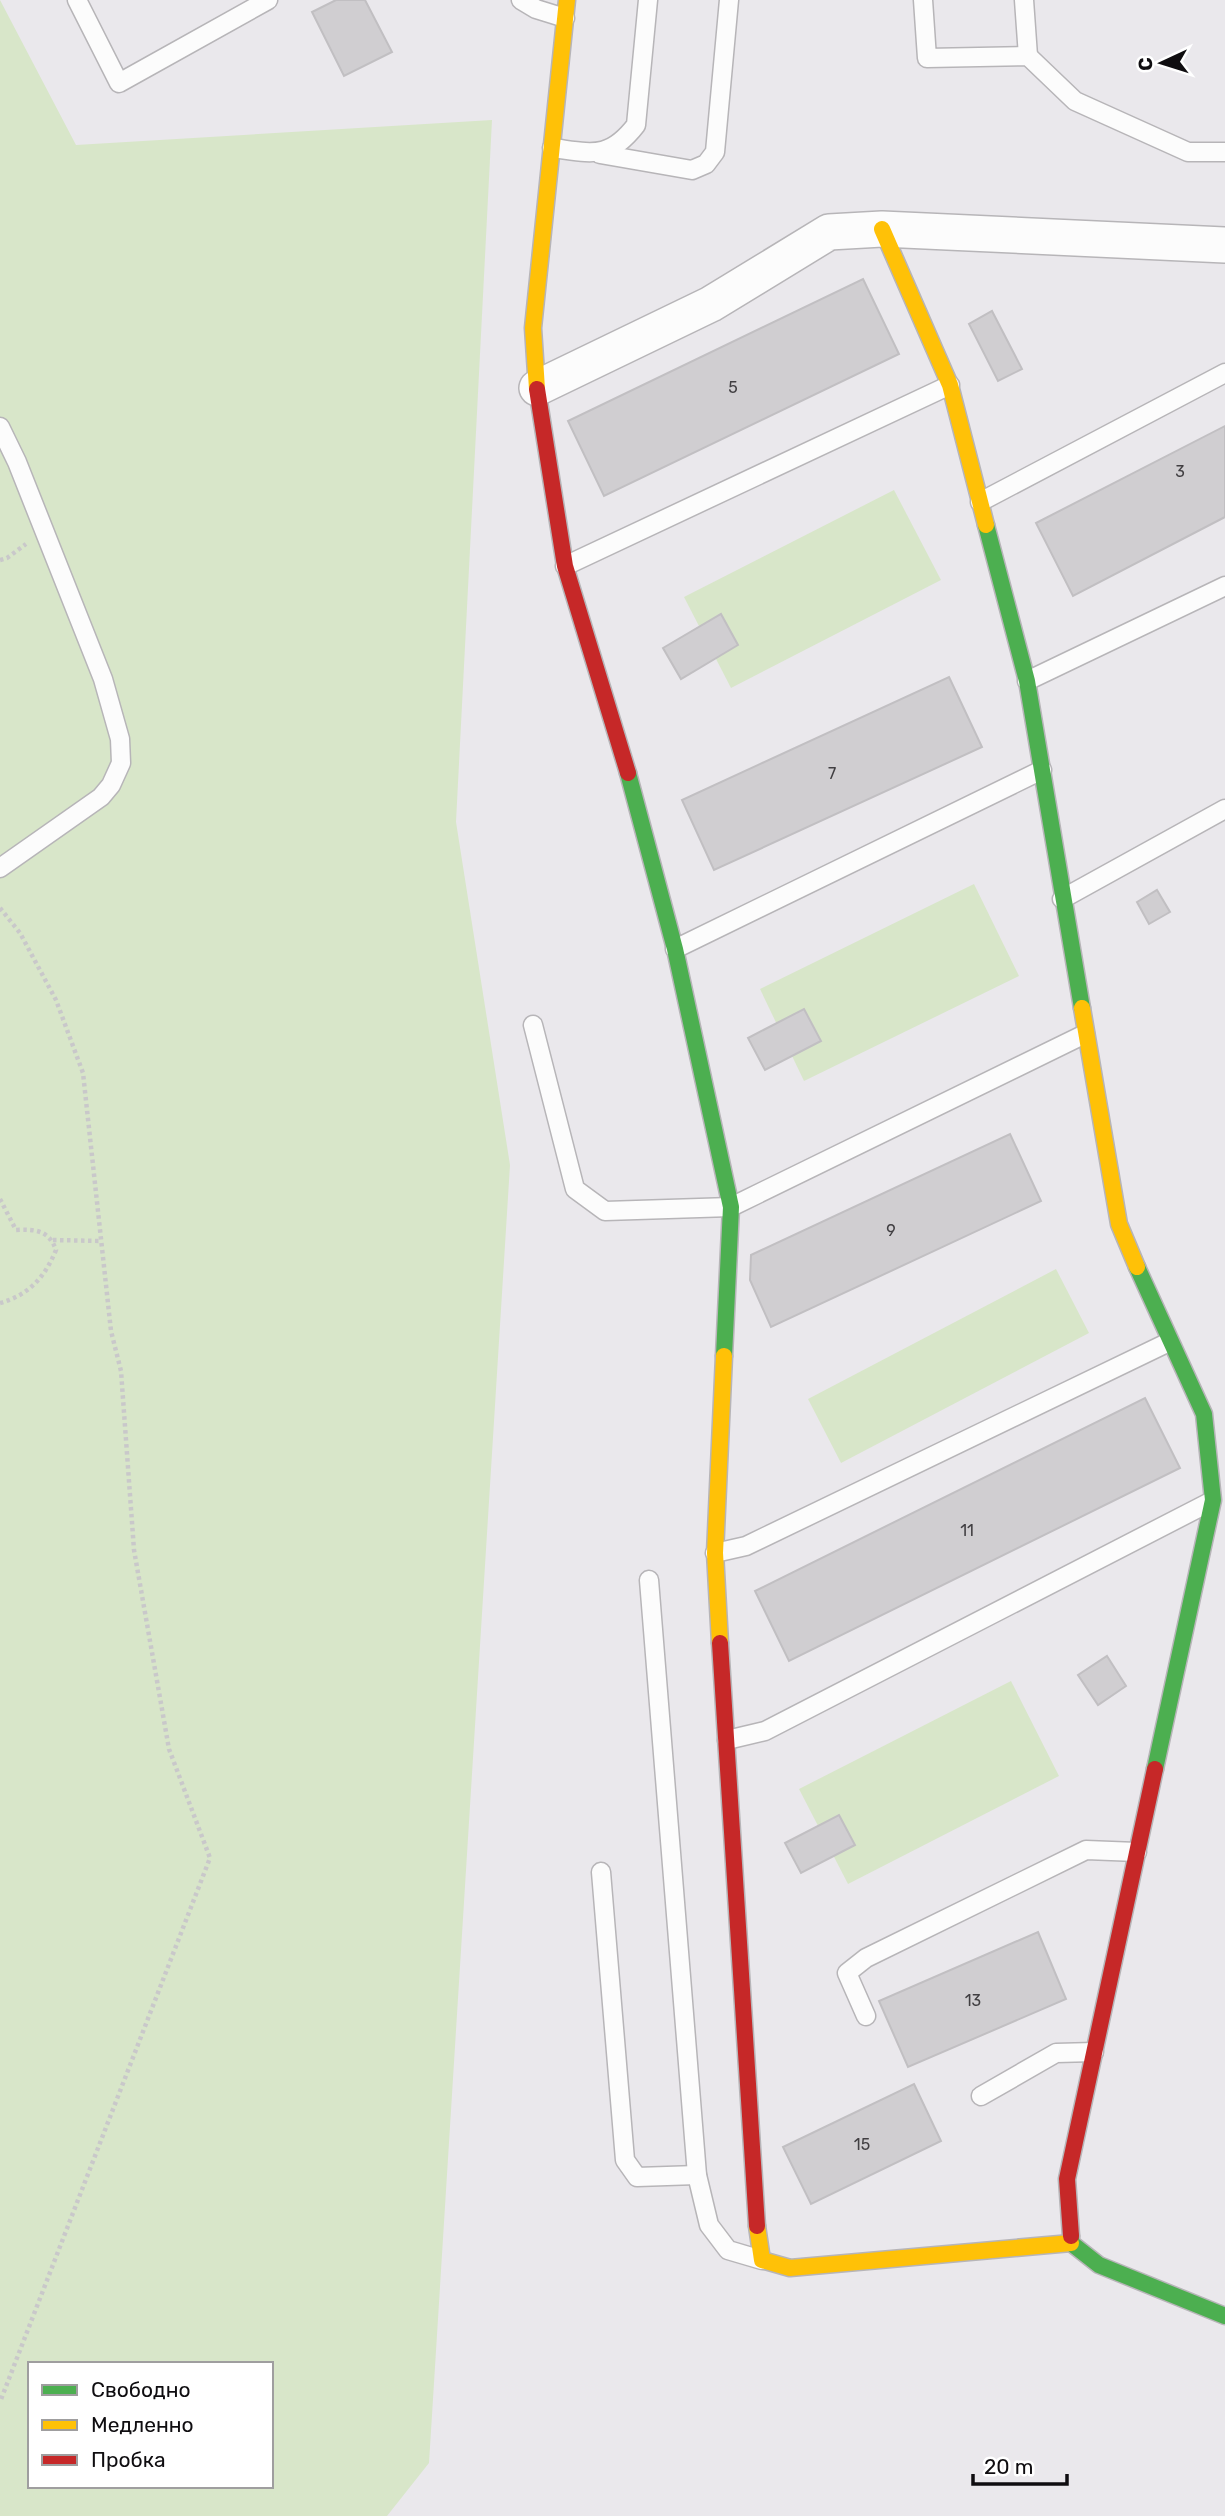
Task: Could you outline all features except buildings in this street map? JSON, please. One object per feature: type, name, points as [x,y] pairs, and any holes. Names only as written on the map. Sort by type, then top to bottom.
[{"type":"street","points":[[566,9],[533,328],[537,388],[565,566],[619,741],[675,949],[731,1207],[715,1553],[754,2203],[762,2260],[790,2268],[1071,2243],[1099,2265],[1225,2316]]},
{"type":"street","points":[[537,388],[711,304],[829,233],[882,229],[1225,245]]},
{"type":"street","points":[[882,229],[950,385],[1027,681],[1119,1224],[1169,1342],[1204,1414],[1213,1500],[1067,2179],[1071,2243]]},
{"type":"lane","points":[[76,0],[119,83],[268,0]]},
{"type":"lane","points":[[521,0],[536,9],[566,9]]},
{"type":"lane","points":[[600,154],[626,139],[636,125],[648,0]]},
{"type":"lane","points":[[552,148],[692,170],[706,164],[715,152],[729,0]]},
{"type":"lane","points":[[923,0],[927,58],[1028,56]]},
{"type":"lane","points":[[1024,0],[1028,56],[1075,101],[1188,152],[1225,152]]},
{"type":"lane","points":[[980,502],[1225,373]]},
{"type":"lane","points":[[565,566],[950,385]]},
{"type":"lane","points":[[0,427],[17,462],[103,679],[120,739],[121,763],[111,785],[101,797],[0,868]]},
{"type":"lane","points":[[1027,681],[1225,586]]},
{"type":"lane","points":[[675,949],[1042,770]]},
{"type":"lane","points":[[1062,899],[1225,809]]},
{"type":"lane","points":[[533,1025],[575,1189],[605,1211],[731,1207],[1085,1034]]},
{"type":"lane","points":[[715,1553],[746,1546],[1169,1342]]},
{"type":"lane","points":[[727,1740],[765,1731],[1213,1500]]},
{"type":"lane","points":[[649,1580],[696,2175],[709,2225],[728,2250],[762,2260]]},
{"type":"lane","points":[[866,2015],[847,1973],[866,1958],[1086,1850],[1137,1852]]},
{"type":"lane","points":[[601,1872],[625,2160],[637,2177],[696,2175]]},
{"type":"lane","points":[[981,2095],[1056,2053],[1094,2052]]},
{"type":"path","points":[[0,908],[20,933],[56,1000],[83,1073],[111,1331],[121,1371],[134,1550],[167,1735],[210,1858],[0,2402]]},
{"type":"path","points":[[0,1199],[16,1230],[38,1229],[53,1240],[101,1241]]},
{"type":"path","points":[[0,1303],[30,1291],[48,1269],[56,1250],[53,1240]]},
{"type":"green space","points":[[0,0],[76,145],[492,120],[456,822],[510,1165],[429,2463],[387,2516],[0,2516]]},
{"type":"green space","points":[[894,490],[941,580],[731,688],[684,597]]},
{"type":"green space","points":[[974,884],[1019,976],[804,1081],[760,989]]},
{"type":"green space","points":[[1056,1269],[1089,1333],[841,1463],[808,1399]]},
{"type":"green space","points":[[1011,1681],[1059,1776],[848,1884],[799,1789]]},
{"type":"traffic: fast","points":[[986,525],[1027,681],[1082,1008]]},
{"type":"traffic: fast","points":[[628,773],[675,949],[731,1207],[724,1356]]},
{"type":"traffic: fast","points":[[1137,1267],[1204,1414],[1213,1500],[1155,1769]]},
{"type":"traffic: fast","points":[[1071,2236],[1071,2243],[1099,2265],[1225,2316]]},
{"type":"traffic: slow","points":[[537,389],[533,328],[567,0]]},
{"type":"traffic: slow","points":[[882,229],[950,385],[986,525]]},
{"type":"traffic: slow","points":[[1082,1008],[1119,1224],[1137,1267]]},
{"type":"traffic: slow","points":[[720,1643],[715,1553],[724,1356]]},
{"type":"traffic: slow","points":[[757,2226],[762,2260],[790,2268],[1071,2243]]},
{"type":"traffic: jam","points":[[537,389],[565,566],[628,773]]},
{"type":"traffic: jam","points":[[720,1643],[757,2226]]},
{"type":"traffic: jam","points":[[1071,2236],[1067,2179],[1155,1769]]}]
